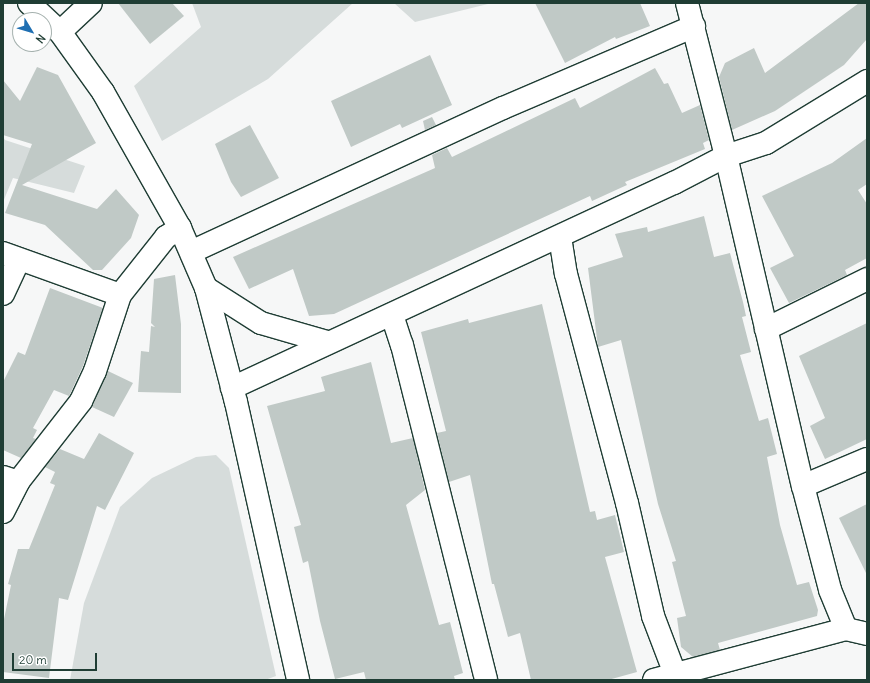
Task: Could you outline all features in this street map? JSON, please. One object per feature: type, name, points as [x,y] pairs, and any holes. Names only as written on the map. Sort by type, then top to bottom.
[{"type":"street","points":[[29,3],[60,32],[103,92],[180,228],[206,288],[232,388],[298,680]]},
{"type":"street","points":[[60,32],[91,3]]},
{"type":"street","points":[[687,3],[726,156],[803,486],[830,590],[846,629]]},
{"type":"street","points":[[191,252],[503,108],[694,26]]},
{"type":"street","points":[[232,388],[327,342],[560,237],[726,156],[766,143],[867,81]]},
{"type":"street","points":[[3,512],[10,480],[81,401],[95,371],[120,295],[166,237],[180,228]]},
{"type":"street","points":[[560,237],[566,274],[627,503],[653,616],[675,674]]},
{"type":"street","points":[[3,294],[11,256],[120,295]]},
{"type":"street","points":[[766,329],[867,279]]},
{"type":"street","points":[[206,288],[261,323],[327,342]]},
{"type":"street","points":[[392,314],[402,345],[486,680]]},
{"type":"street","points":[[803,486],[867,459]]},
{"type":"street","points":[[654,680],[846,629],[867,634]]},
{"type":"shaded area","points":[[192,3],[353,3],[268,79],[162,141],[134,86],[201,27]]},
{"type":"shaded area","points":[[394,3],[492,3],[415,22]]},
{"type":"shaded area","points":[[3,137],[5,140],[85,166],[74,193],[13,178],[3,202]]},
{"type":"shaded area","points":[[216,455],[229,468],[276,676],[265,680],[70,680],[84,603],[120,507],[152,478],[196,457]]},
{"type":"building","points":[[118,3],[172,3],[184,16],[150,44]]},
{"type":"building","points":[[535,3],[640,3],[650,26],[616,39],[615,37],[565,63]]},
{"type":"building","points":[[859,3],[867,3],[867,39],[844,65],[775,111],[732,130],[719,77],[725,63],[754,48],[765,73]]},
{"type":"building","points":[[430,55],[452,105],[402,128],[400,124],[351,147],[331,101]]},
{"type":"building","points":[[37,67],[58,75],[96,143],[22,185],[97,209],[116,189],[139,215],[131,238],[102,270],[93,270],[45,225],[5,213],[32,144],[3,135],[3,80],[20,101]]},
{"type":"building","points":[[655,68],[664,84],[668,83],[682,113],[700,105],[709,140],[703,143],[705,149],[625,182],[627,185],[592,201],[590,196],[334,314],[309,316],[293,269],[249,289],[233,257],[435,168],[432,155],[447,148],[452,157],[575,98],[580,108]]},
{"type":"building","points":[[432,117],[436,125],[425,130],[423,121]]},
{"type":"building","points":[[250,125],[279,178],[241,197],[231,182],[215,144]]},
{"type":"building","points":[[867,138],[867,184],[858,190],[867,204],[867,258],[845,270],[847,275],[789,303],[770,268],[794,256],[762,196],[832,163]]},
{"type":"building","points":[[704,216],[714,257],[730,253],[746,316],[742,317],[751,352],[740,355],[759,421],[768,418],[777,454],[767,457],[780,525],[797,585],[809,582],[818,610],[817,616],[718,643],[720,650],[693,657],[681,647],[677,618],[686,616],[672,562],[676,561],[658,504],[621,340],[598,347],[588,268],[623,257],[615,234],[647,227],[648,232]]},
{"type":"building","points":[[175,275],[181,324],[181,393],[138,392],[141,351],[149,352],[151,326],[155,327],[151,323],[154,279]]},
{"type":"building","points":[[50,288],[103,308],[83,366],[69,396],[54,390],[33,428],[37,430],[33,438],[36,439],[21,458],[3,450],[3,382],[18,352],[25,355]]},
{"type":"building","points":[[542,304],[590,512],[595,511],[597,520],[615,515],[624,552],[605,557],[637,672],[608,680],[531,680],[520,633],[508,637],[494,584],[492,584],[470,475],[449,482],[437,433],[446,431],[421,332],[468,319],[469,323]]},
{"type":"building","points":[[867,323],[867,439],[825,459],[810,426],[825,418],[799,356]]},
{"type":"building","points":[[371,362],[391,443],[413,438],[425,490],[406,505],[439,625],[450,622],[463,673],[454,676],[455,680],[366,680],[364,672],[335,679],[320,621],[308,561],[303,563],[294,527],[301,525],[267,406],[325,391],[321,377]]},
{"type":"building","points":[[108,371],[133,383],[114,417],[92,407]]},
{"type":"building","points":[[99,433],[134,453],[105,510],[97,506],[68,600],[59,598],[49,678],[3,672],[3,624],[11,585],[8,584],[18,549],[29,549],[55,485],[50,483],[55,472],[45,467],[60,449],[84,459]]},
{"type":"building","points":[[867,504],[867,575],[839,518]]}]
